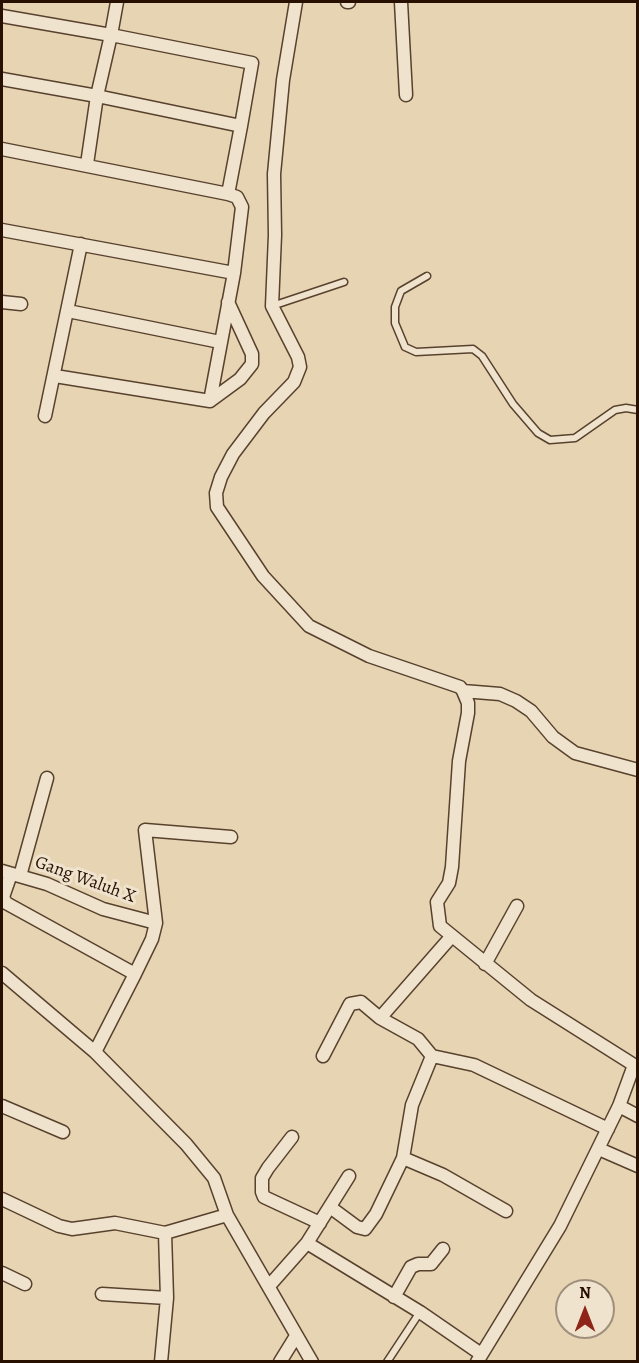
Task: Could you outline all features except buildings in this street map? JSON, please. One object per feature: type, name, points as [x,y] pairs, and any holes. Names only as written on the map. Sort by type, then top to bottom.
[{"type":"street","points":[[87,164],[97,96],[117,2]]},
{"type":"street","points":[[294,2],[283,80],[274,174],[273,306],[298,357],[298,374],[233,454],[221,477],[216,493],[221,516],[263,576],[309,626],[369,656],[460,687],[468,703],[468,712],[459,761],[452,867],[449,883],[437,902],[440,926],[531,1000],[636,1061],[619,1106],[560,1226],[479,1358],[420,1312],[307,1243]]},
{"type":"street","points":[[401,2],[406,95]]},
{"type":"street","points":[[2,16],[252,63],[228,194]]},
{"type":"street","points":[[2,79],[241,126]]},
{"type":"street","points":[[2,149],[87,164],[237,197],[242,207],[234,273],[219,342],[210,401]]},
{"type":"street","points":[[2,230],[234,273]]},
{"type":"street","points":[[45,416],[81,244]]},
{"type":"street","points":[[2,302],[21,304]]},
{"type":"street","points":[[55,376],[210,401],[240,379],[252,364],[252,354],[228,302]]},
{"type":"street","points":[[68,311],[219,342]]},
{"type":"street","points":[[463,691],[500,694],[516,701],[531,711],[554,737],[575,753],[638,770]]},
{"type":"street","points":[[47,778],[3,897],[6,903],[135,974]]},
{"type":"street","points":[[95,1052],[152,939],[156,922],[146,830],[231,837]]},
{"type":"street","name":"Gang Waluh X","points":[[11,874],[47,884],[103,909],[156,922]]},
{"type":"street","points":[[485,964],[517,906]]},
{"type":"street","points":[[380,1018],[451,937]]},
{"type":"street","points":[[2,973],[95,1052],[186,1144],[214,1178],[227,1215],[312,1362]]},
{"type":"street","points":[[323,1056],[350,1004],[361,1002],[380,1018],[418,1039],[432,1056],[474,1065],[608,1129]]},
{"type":"street","points":[[330,1207],[357,1227],[365,1228],[376,1214],[403,1158],[412,1105],[432,1056]]},
{"type":"street","points":[[2,1106],[63,1132]]},
{"type":"street","points":[[619,1106],[638,1116]]},
{"type":"street","points":[[292,1137],[262,1178],[262,1192],[264,1197],[320,1223]]},
{"type":"street","points":[[599,1149],[638,1166]]},
{"type":"street","points":[[403,1158],[443,1175],[506,1211]]},
{"type":"street","points":[[269,1286],[307,1243],[349,1176]]},
{"type":"street","points":[[2,1199],[65,1228],[115,1223],[165,1233],[227,1215]]},
{"type":"street","points":[[161,1362],[166,1298],[165,1233]]},
{"type":"street","points":[[394,1297],[411,1267],[418,1263],[430,1264],[443,1249]]},
{"type":"street","points":[[2,1273],[25,1284]]},
{"type":"street","points":[[102,1294],[166,1298]]},
{"type":"street","points":[[280,1362],[297,1336]]},
{"type":"lane","points":[[427,276],[401,291],[394,307],[395,323],[405,347],[416,352],[473,349],[482,356],[513,404],[538,433],[550,440],[574,438],[615,410],[626,408],[638,411]]},
{"type":"lane","points":[[273,306],[344,282]]},
{"type":"lane","points":[[387,1362],[420,1312]]}]
